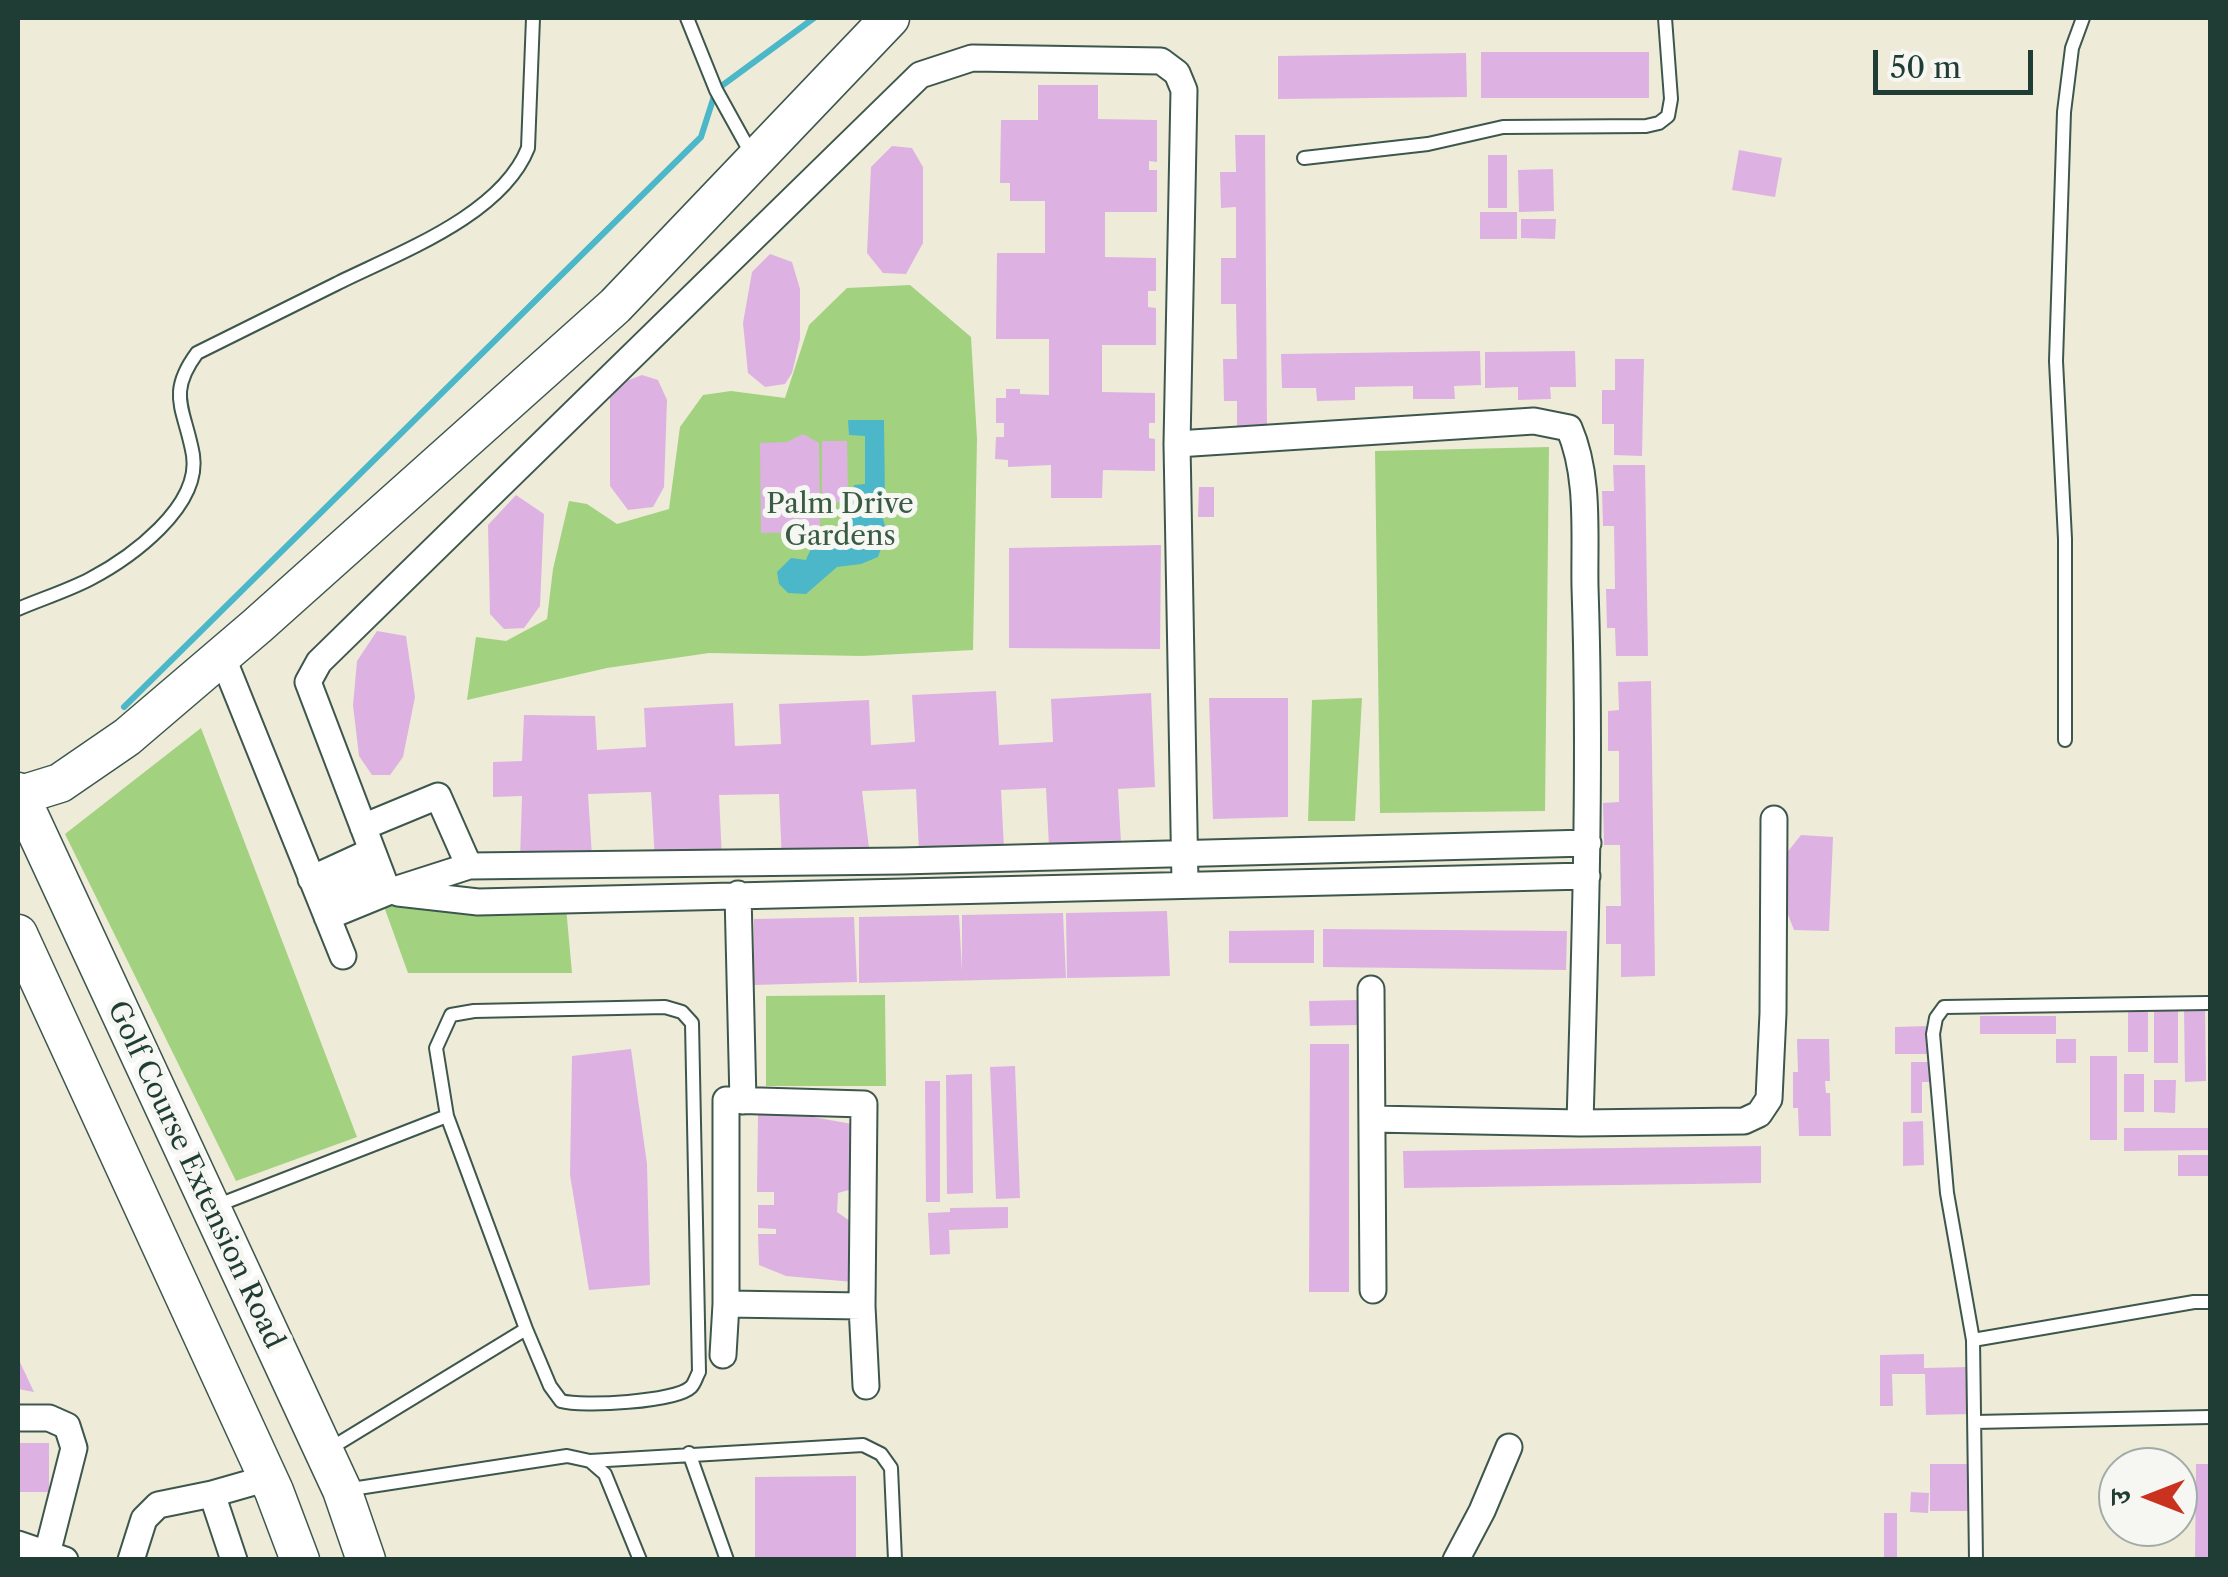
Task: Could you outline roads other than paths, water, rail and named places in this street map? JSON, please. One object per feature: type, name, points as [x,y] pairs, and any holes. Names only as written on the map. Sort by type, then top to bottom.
[{"type":"main road","points":[[18,794],[60,783],[135,730],[222,656],[615,306],[890,18]]},
{"type":"main road","name":"Golf Course Extension Road","points":[[18,794],[342,1490],[366,1560]]},
{"type":"main road","points":[[19,943],[268,1478],[300,1560]]},
{"type":"street","points":[[1186,882],[1177,444],[1184,90],[1176,73],[1161,62],[972,58],[920,75],[319,662],[308,682],[376,860],[478,902],[1186,882],[1586,876]]},
{"type":"street","points":[[1177,444],[1534,422],[1570,428],[1581,454],[1586,620],[1588,842],[1580,1123]]},
{"type":"street","points":[[222,656],[343,956]]},
{"type":"street","points":[[319,898],[376,860],[438,796],[469,866]]},
{"type":"street","points":[[1372,1119],[1580,1123],[1744,1120],[1759,1114],[1769,1099],[1774,819]]},
{"type":"street","points":[[319,898],[376,860],[469,866],[901,861],[1588,842]]},
{"type":"street","points":[[738,894],[743,1101]]},
{"type":"street","points":[[1371,988],[1372,1290]]},
{"type":"street","points":[[723,1355],[726,1100],[864,1104],[862,1306],[866,1386]]},
{"type":"street","points":[[726,1304],[862,1306]]},
{"type":"street","points":[[18,1418],[48,1418],[67,1426],[74,1448],[56,1557],[18,1544]]},
{"type":"street","points":[[1456,1560],[1509,1447]]},
{"type":"street","points":[[130,1560],[144,1519],[158,1504],[268,1478]]},
{"type":"street","points":[[212,1494],[234,1560]]},
{"type":"lane","points":[[18,609],[90,579],[144,545],[178,507],[194,477],[178,391],[182,373],[197,353],[440,233],[506,184],[521,166],[528,148],[533,18]]},
{"type":"lane","points":[[687,18],[716,90],[755,159]]},
{"type":"lane","points":[[1304,158],[1428,144],[1503,127],[1659,123],[1668,116],[1671,99],[1666,18]]},
{"type":"lane","points":[[2065,740],[2065,539],[2056,361],[2064,112],[2072,48],[2084,18]]},
{"type":"lane","points":[[738,862],[738,894]]},
{"type":"lane","points":[[1976,1560],[1973,1340],[1947,1193],[1933,1034],[1936,1018],[1944,1007],[2208,1003]]},
{"type":"lane","points":[[665,1007],[682,1012],[692,1022],[699,1372],[690,1388],[673,1396],[578,1406],[561,1402],[550,1386],[526,1329],[447,1116],[436,1048],[451,1015],[474,1011],[665,1007]]},
{"type":"lane","points":[[211,1208],[447,1116]]},
{"type":"lane","points":[[1973,1340],[2210,1302]]},
{"type":"lane","points":[[324,1452],[526,1329]]},
{"type":"lane","points":[[1976,1422],[2210,1416]]},
{"type":"lane","points":[[342,1490],[566,1456],[590,1461],[689,1452],[863,1445],[881,1454],[891,1468],[895,1560]]},
{"type":"lane","points":[[689,1452],[727,1560]]},
{"type":"lane","points":[[590,1461],[605,1474],[640,1560]]},
{"type":"water","points":[[848,420],[884,420],[883,545],[878,557],[837,567],[806,594],[788,593],[779,584],[777,572],[791,558],[806,560],[822,535],[838,528],[845,520],[845,507],[852,503],[854,485],[865,484],[865,436],[849,435]]},
{"type":"waterway","points":[[124,707],[701,137],[716,90],[814,18]]},
{"type":"park label","name":"Palm Drive Gardens","points":[[840,521]]}]
